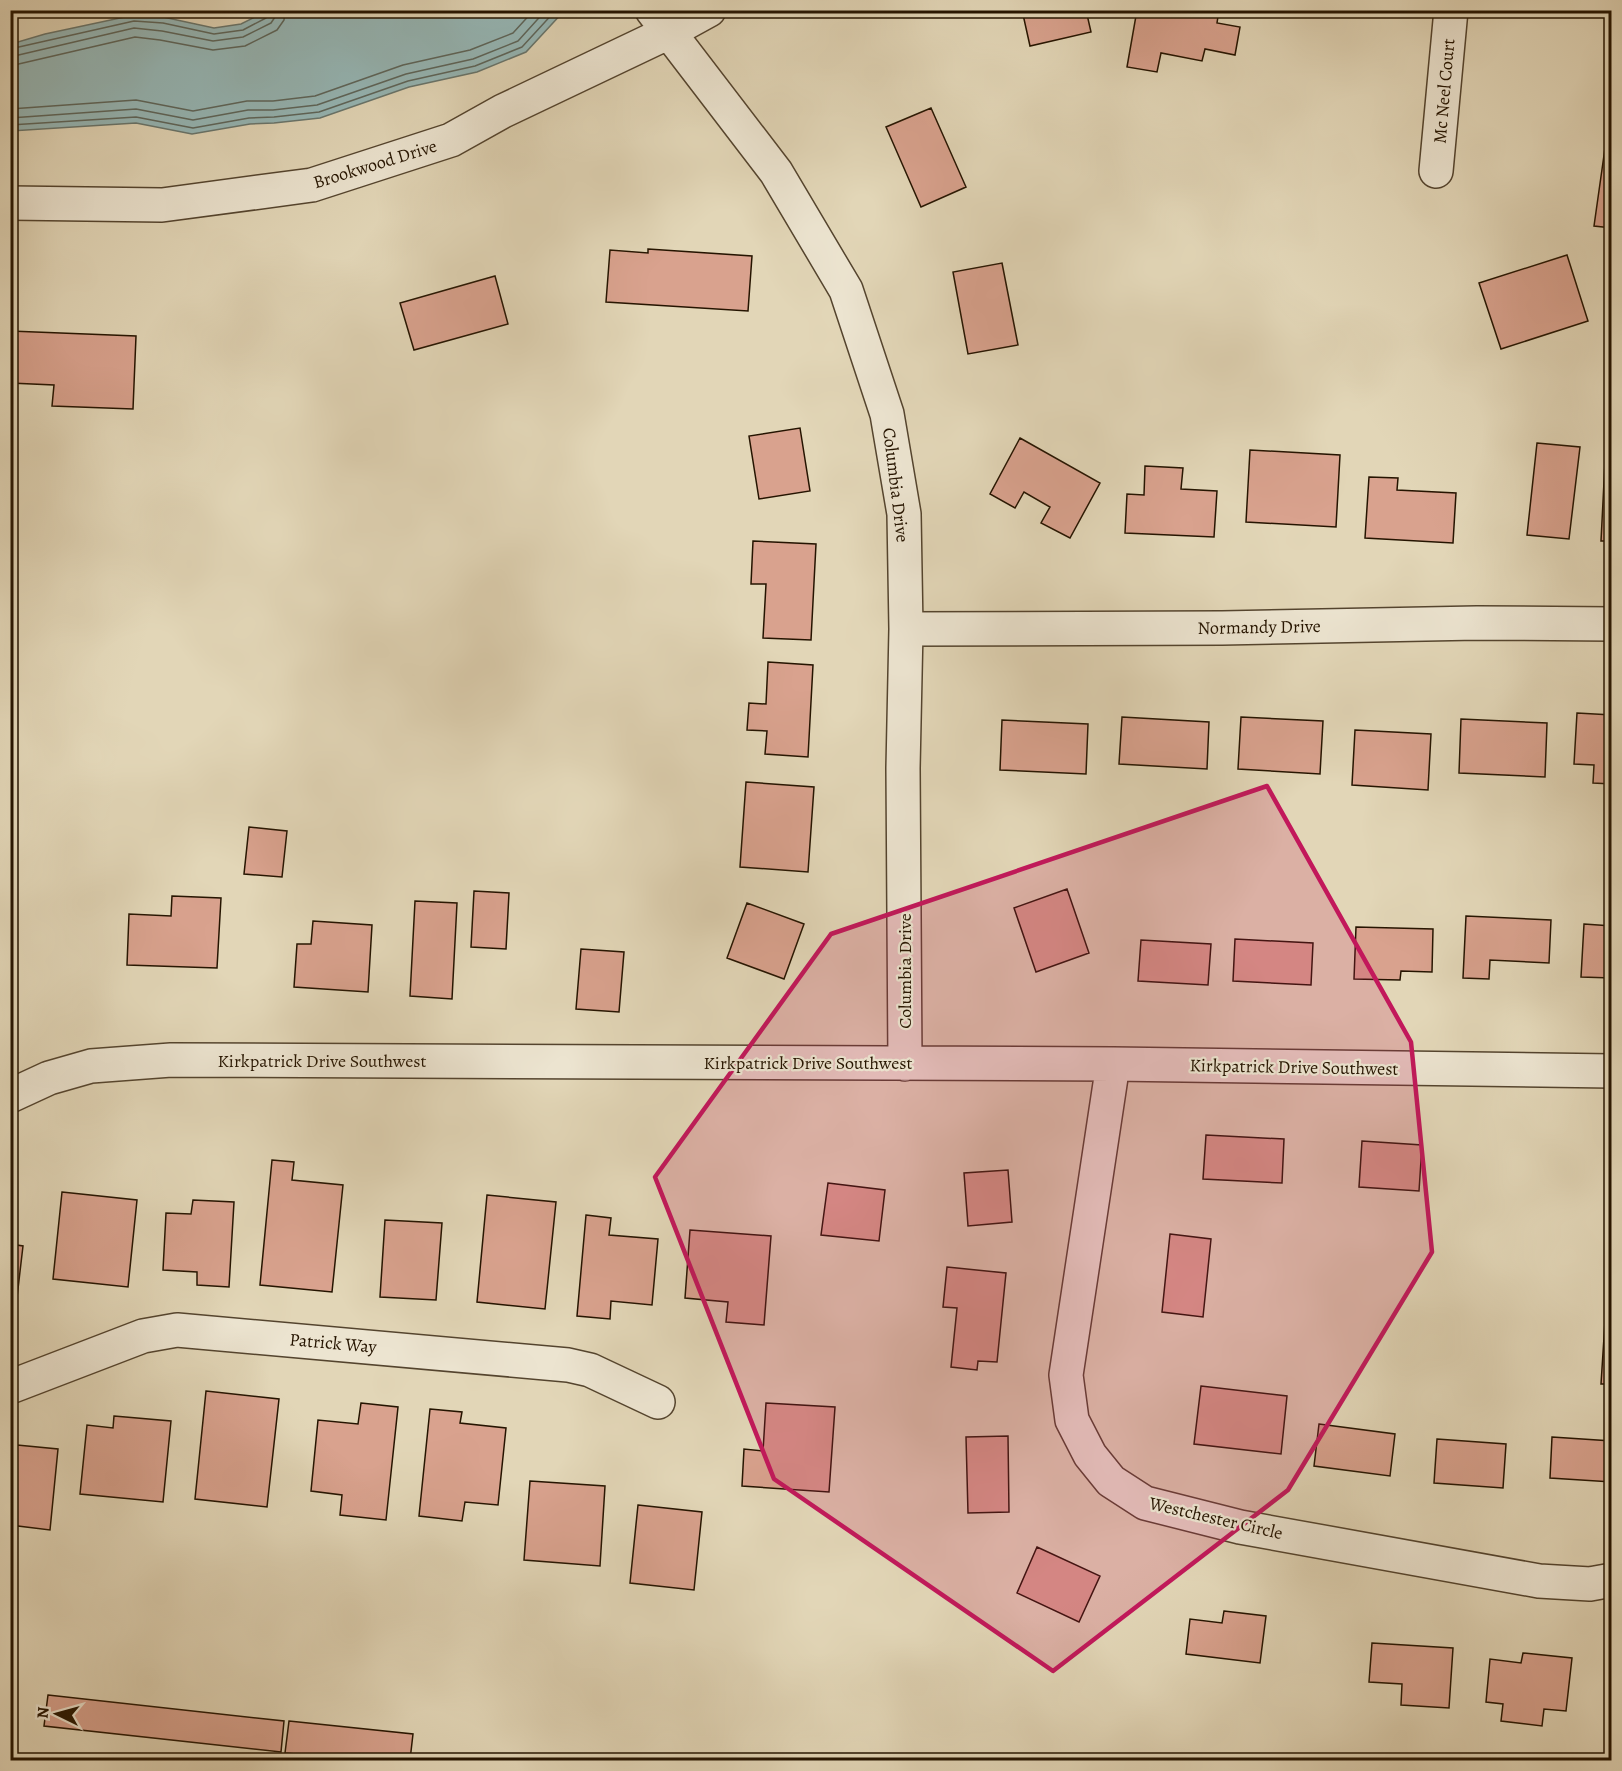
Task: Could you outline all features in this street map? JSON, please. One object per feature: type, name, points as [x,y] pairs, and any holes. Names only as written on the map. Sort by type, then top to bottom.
[{"type":"street","name":"Brookwood Drive","points":[[10,203],[162,205],[312,185],[451,140],[661,22],[709,10]]},
{"type":"street","name":"Mc Neel Court","points":[[1436,171],[1451,10]]},
{"type":"street","name":"Columbia Drive","points":[[661,22],[776,172],[846,290],[887,414],[904,514],[905,1064]]},
{"type":"street","name":"Normandy Drive","points":[[906,628],[1611,624]]},
{"type":"street","name":"Kirkpatrick Drive Southwest","points":[[10,1096],[49,1078],[91,1066],[171,1060],[1113,1064],[1611,1071]]},
{"type":"street","name":"Westchester Circle","points":[[1113,1064],[1066,1375],[1072,1420],[1090,1455],[1111,1480],[1145,1503],[1240,1527],[1539,1581],[1590,1584],[1611,1580]]},
{"type":"street","name":"Patrick Way","points":[[10,1387],[143,1336],[177,1330],[568,1365],[590,1370],[658,1402]]},
{"type":"highlighted area","points":[[1267,786],[1411,1042],[1432,1252],[1288,1490],[1053,1671],[774,1479],[655,1177],[831,934]]},
{"type":"water","points":[[267,11],[564,11],[526,52],[477,72],[409,87],[320,118],[250,124],[192,134],[136,123],[11,131],[11,44],[45,34],[134,15],[163,17],[214,28],[241,24]]},
{"type":"building","points":[[1022,10],[1086,10],[1091,32],[1030,46]]},
{"type":"building","points":[[1137,10],[1219,10],[1217,23],[1240,27],[1235,55],[1205,49],[1202,61],[1161,53],[1157,72],[1127,67]]},
{"type":"building","points":[[931,108],[966,187],[921,207],[886,127]]},
{"type":"building","points":[[1607,134],[1612,134],[1612,228],[1594,226]]},
{"type":"building","points":[[648,249],[752,256],[748,311],[606,302],[610,250],[648,253]]},
{"type":"building","points":[[1567,255],[1588,321],[1501,349],[1479,283]]},
{"type":"building","points":[[1002,263],[1018,345],[968,354],[953,272]]},
{"type":"building","points":[[495,276],[508,324],[414,350],[400,303]]},
{"type":"building","points":[[10,331],[136,336],[133,409],[52,406],[54,385],[10,383]]},
{"type":"building","points":[[800,428],[810,491],[759,499],[749,436]]},
{"type":"building","points":[[1020,438],[1100,483],[1070,538],[1041,523],[1050,507],[1024,492],[1015,508],[990,494]]},
{"type":"building","points":[[1537,443],[1580,447],[1569,539],[1527,535]]},
{"type":"building","points":[[1250,450],[1340,455],[1336,527],[1246,522]]},
{"type":"building","points":[[1605,462],[1612,462],[1612,541],[1601,541]]},
{"type":"building","points":[[1145,466],[1183,468],[1181,489],[1217,491],[1214,537],[1125,533],[1127,494],[1144,495]]},
{"type":"building","points":[[1369,477],[1398,478],[1397,490],[1456,493],[1453,543],[1365,538]]},
{"type":"building","points":[[753,541],[816,544],[811,640],[763,638],[766,584],[751,584]]},
{"type":"building","points":[[768,662],[813,665],[808,757],[765,754],[767,731],[747,730],[749,703],[766,704]]},
{"type":"building","points":[[1577,713],[1612,715],[1612,784],[1593,783],[1594,765],[1574,764]]},
{"type":"building","points":[[1122,717],[1209,722],[1207,769],[1119,764]]},
{"type":"building","points":[[1241,717],[1323,721],[1320,774],[1238,769]]},
{"type":"building","points":[[1461,719],[1547,723],[1545,777],[1459,773]]},
{"type":"building","points":[[1002,720],[1088,724],[1086,774],[1000,770]]},
{"type":"building","points":[[1355,730],[1431,734],[1428,790],[1352,785]]},
{"type":"building","points":[[746,782],[814,787],[808,872],[740,867]]},
{"type":"building","points":[[249,827],[287,831],[282,877],[244,874]]},
{"type":"building","points":[[1067,889],[1089,953],[1036,972],[1014,908]]},
{"type":"building","points":[[474,891],[509,893],[506,949],[471,947]]},
{"type":"building","points":[[172,896],[221,898],[217,968],[127,965],[129,914],[171,916]]},
{"type":"building","points":[[415,901],[457,903],[452,999],[410,996]]},
{"type":"building","points":[[747,903],[804,924],[784,979],[727,958]]},
{"type":"building","points":[[1466,916],[1551,920],[1549,963],[1490,960],[1489,979],[1463,978]]},
{"type":"building","points":[[313,921],[372,925],[368,992],[294,987],[297,944],[311,944]]},
{"type":"building","points":[[1584,924],[1612,926],[1612,978],[1581,977]]},
{"type":"building","points":[[1356,927],[1433,929],[1432,972],[1401,971],[1400,980],[1354,979]]},
{"type":"building","points":[[1235,939],[1313,943],[1311,985],[1233,981]]},
{"type":"building","points":[[1141,940],[1211,944],[1208,985],[1138,981]]},
{"type":"building","points":[[581,949],[624,952],[619,1012],[576,1009]]},
{"type":"building","points":[[1206,1135],[1284,1139],[1282,1183],[1203,1179]]},
{"type":"building","points":[[1362,1141],[1422,1145],[1419,1191],[1359,1187]]},
{"type":"building","points":[[272,1160],[294,1162],[292,1180],[343,1185],[332,1292],[260,1285]]},
{"type":"building","points":[[1008,1170],[1012,1222],[968,1226],[964,1173]]},
{"type":"building","points":[[828,1183],[885,1190],[879,1241],[821,1235]]},
{"type":"building","points":[[62,1192],[137,1200],[128,1287],[53,1279]]},
{"type":"building","points":[[487,1195],[556,1202],[545,1309],[477,1302]]},
{"type":"building","points":[[193,1200],[234,1202],[229,1287],[197,1285],[197,1272],[163,1270],[166,1213],[191,1214]]},
{"type":"building","points":[[586,1215],[611,1218],[609,1235],[658,1239],[652,1305],[611,1301],[610,1319],[577,1316]]},
{"type":"building","points":[[385,1220],[442,1223],[436,1300],[380,1297]]},
{"type":"building","points":[[690,1230],[771,1236],[764,1325],[726,1322],[728,1302],[685,1298]]},
{"type":"building","points":[[1170,1234],[1211,1239],[1203,1317],[1162,1312]]},
{"type":"building","points":[[10,1244],[23,1246],[12,1340],[10,1340]]},
{"type":"building","points":[[947,1267],[1006,1273],[997,1362],[978,1361],[977,1370],[951,1367],[957,1308],[943,1307]]},
{"type":"building","points":[[1606,1306],[1612,1306],[1612,1384],[1601,1384]]},
{"type":"building","points":[[1201,1386],[1287,1396],[1281,1454],[1194,1444]]},
{"type":"building","points":[[206,1391],[279,1399],[267,1507],[195,1499]]},
{"type":"building","points":[[361,1403],[398,1407],[386,1520],[340,1515],[342,1495],[311,1491],[318,1420],[358,1424]]},
{"type":"building","points":[[766,1403],[835,1407],[829,1492],[742,1486],[744,1449],[763,1451]]},
{"type":"building","points":[[430,1409],[462,1412],[460,1423],[506,1428],[498,1505],[465,1502],[462,1521],[419,1516]]},
{"type":"building","points":[[114,1416],[171,1421],[163,1502],[80,1494],[87,1425],[113,1428]]},
{"type":"building","points":[[1319,1424],[1395,1434],[1390,1476],[1314,1466]]},
{"type":"building","points":[[1008,1436],[1009,1512],[968,1513],[966,1437]]},
{"type":"building","points":[[1552,1437],[1612,1441],[1612,1482],[1550,1478]]},
{"type":"building","points":[[1437,1439],[1506,1444],[1503,1488],[1434,1483]]},
{"type":"building","points":[[17,1445],[58,1449],[50,1530],[10,1525],[10,1456],[16,1457]]},
{"type":"building","points":[[530,1481],[605,1486],[600,1566],[524,1560]]},
{"type":"building","points":[[638,1505],[702,1512],[694,1590],[630,1583]]},
{"type":"building","points":[[1037,1547],[1100,1576],[1079,1622],[1017,1593]]},
{"type":"building","points":[[1224,1611],[1266,1616],[1260,1663],[1186,1654],[1190,1619],[1222,1623]]},
{"type":"building","points":[[1372,1643],[1453,1648],[1449,1708],[1401,1705],[1402,1684],[1369,1682]]},
{"type":"building","points":[[1523,1653],[1572,1658],[1566,1711],[1544,1709],[1542,1726],[1501,1721],[1503,1704],[1486,1702],[1490,1659],[1521,1663]]},
{"type":"building","points":[[48,1695],[284,1721],[281,1752],[44,1726]]},
{"type":"building","points":[[289,1721],[413,1734],[410,1760],[361,1760],[285,1753]]},
{"type":"building","points":[[42,1755],[94,1760],[41,1760]]}]
